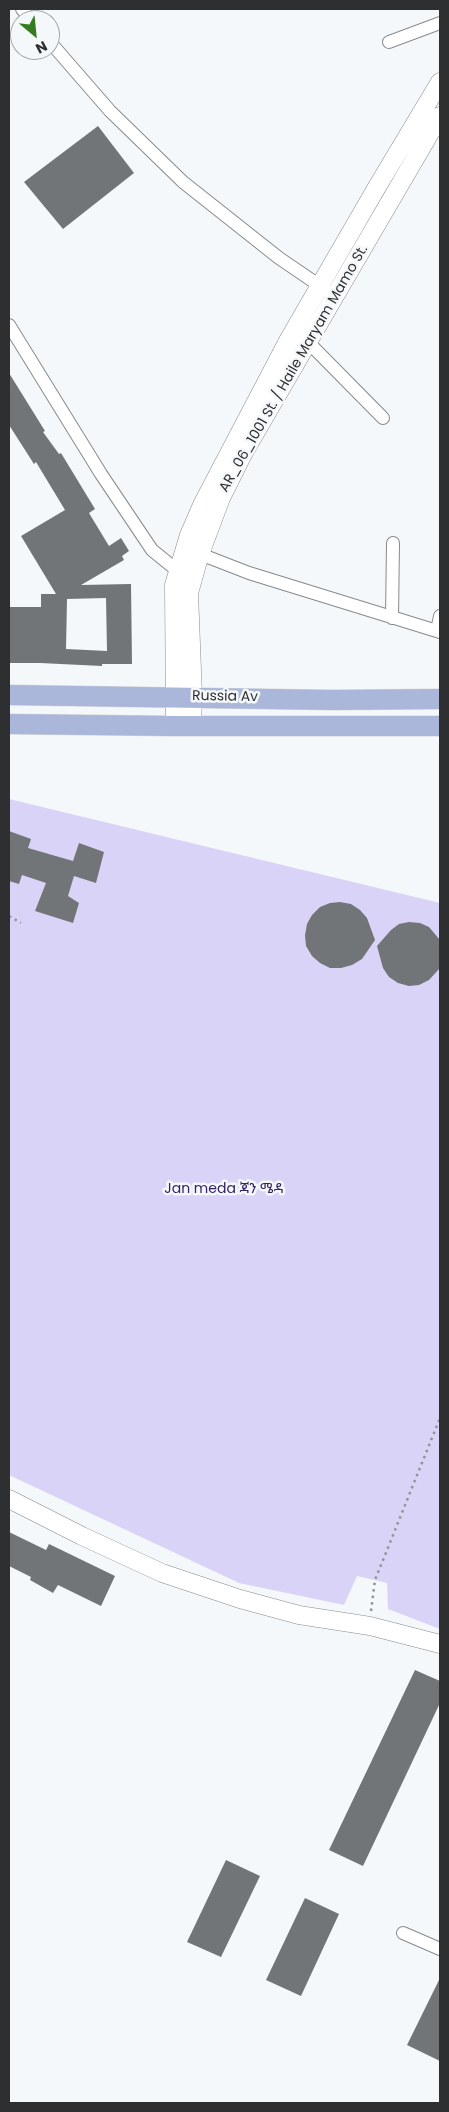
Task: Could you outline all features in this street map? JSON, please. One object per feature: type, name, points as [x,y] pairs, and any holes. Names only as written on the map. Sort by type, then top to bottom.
[{"type":"main road","points":[[185,576],[189,535],[202,505],[274,384],[320,284],[440,82]]},
{"type":"main road","name":"AR_06_1001 St. / Haile Maryam Mamo St.","points":[[183,726],[189,593],[185,576],[200,554],[221,498],[274,384],[308,342],[439,123]]},
{"type":"main road","name":"Russia Av","points":[[9,695],[333,700],[440,698]]},
{"type":"main road","name":"Russia Av","points":[[9,724],[440,726]]},
{"type":"main road","points":[[9,1499],[82,1536],[162,1573],[240,1599],[299,1615],[370,1626],[440,1644]]},
{"type":"street","points":[[389,42],[440,23]]},
{"type":"street","points":[[60,54],[110,111],[183,182],[279,258],[320,284],[335,298]]},
{"type":"street","points":[[9,325],[101,474],[152,550],[185,576]]},
{"type":"street","points":[[308,342],[383,418]]},
{"type":"street","points":[[392,618],[393,543]]},
{"type":"street","points":[[200,554],[249,573],[439,631],[440,616]]},
{"type":"street","points":[[403,1933],[440,1949]]},
{"type":"path","points":[[9,916],[21,923]]},
{"type":"path","points":[[370,1626],[375,1580],[440,1418]]},
{"type":"green space","name":"Jan meda ጃን ሜዳ","points":[[9,799],[440,903],[440,1629],[388,1609],[387,1583],[357,1576],[344,1605],[239,1583],[9,1475]]},
{"type":"building","points":[[98,126],[134,173],[63,229],[24,182]]},
{"type":"building","points":[[9,373],[45,431],[43,432],[59,454],[61,453],[95,509],[89,513],[109,546],[121,538],[129,551],[122,556],[124,560],[81,585],[131,584],[132,664],[102,664],[102,666],[9,663],[9,607],[41,607],[41,594],[56,594],[21,536],[65,510],[36,462],[34,464],[9,425]],"holes":[[[106,598],[107,651],[66,649],[67,599]]]},
{"type":"building","points":[[9,831],[31,839],[28,848],[73,861],[79,843],[104,852],[96,883],[74,876],[68,896],[79,903],[73,923],[35,911],[46,883],[22,875],[19,884],[9,881]]},
{"type":"building","points":[[340,902],[351,904],[360,910],[367,918],[375,940],[362,959],[352,965],[330,968],[312,956],[306,946],[305,935],[307,924],[320,907]]},
{"type":"building","points":[[409,922],[420,923],[429,927],[440,940],[440,968],[429,980],[419,985],[409,986],[398,983],[389,977],[383,968],[377,946],[399,924]]},
{"type":"building","points":[[9,1532],[46,1550],[49,1544],[115,1576],[101,1606],[58,1585],[53,1593],[30,1580],[31,1577],[9,1566]]},
{"type":"building","points":[[415,1670],[440,1681],[440,1703],[363,1866],[329,1850]]},
{"type":"building","points":[[226,1860],[260,1876],[221,1957],[187,1942]]},
{"type":"building","points":[[305,1898],[339,1914],[301,1996],[266,1980]]},
{"type":"building","points":[[440,1978],[440,2061],[407,2045]]}]
